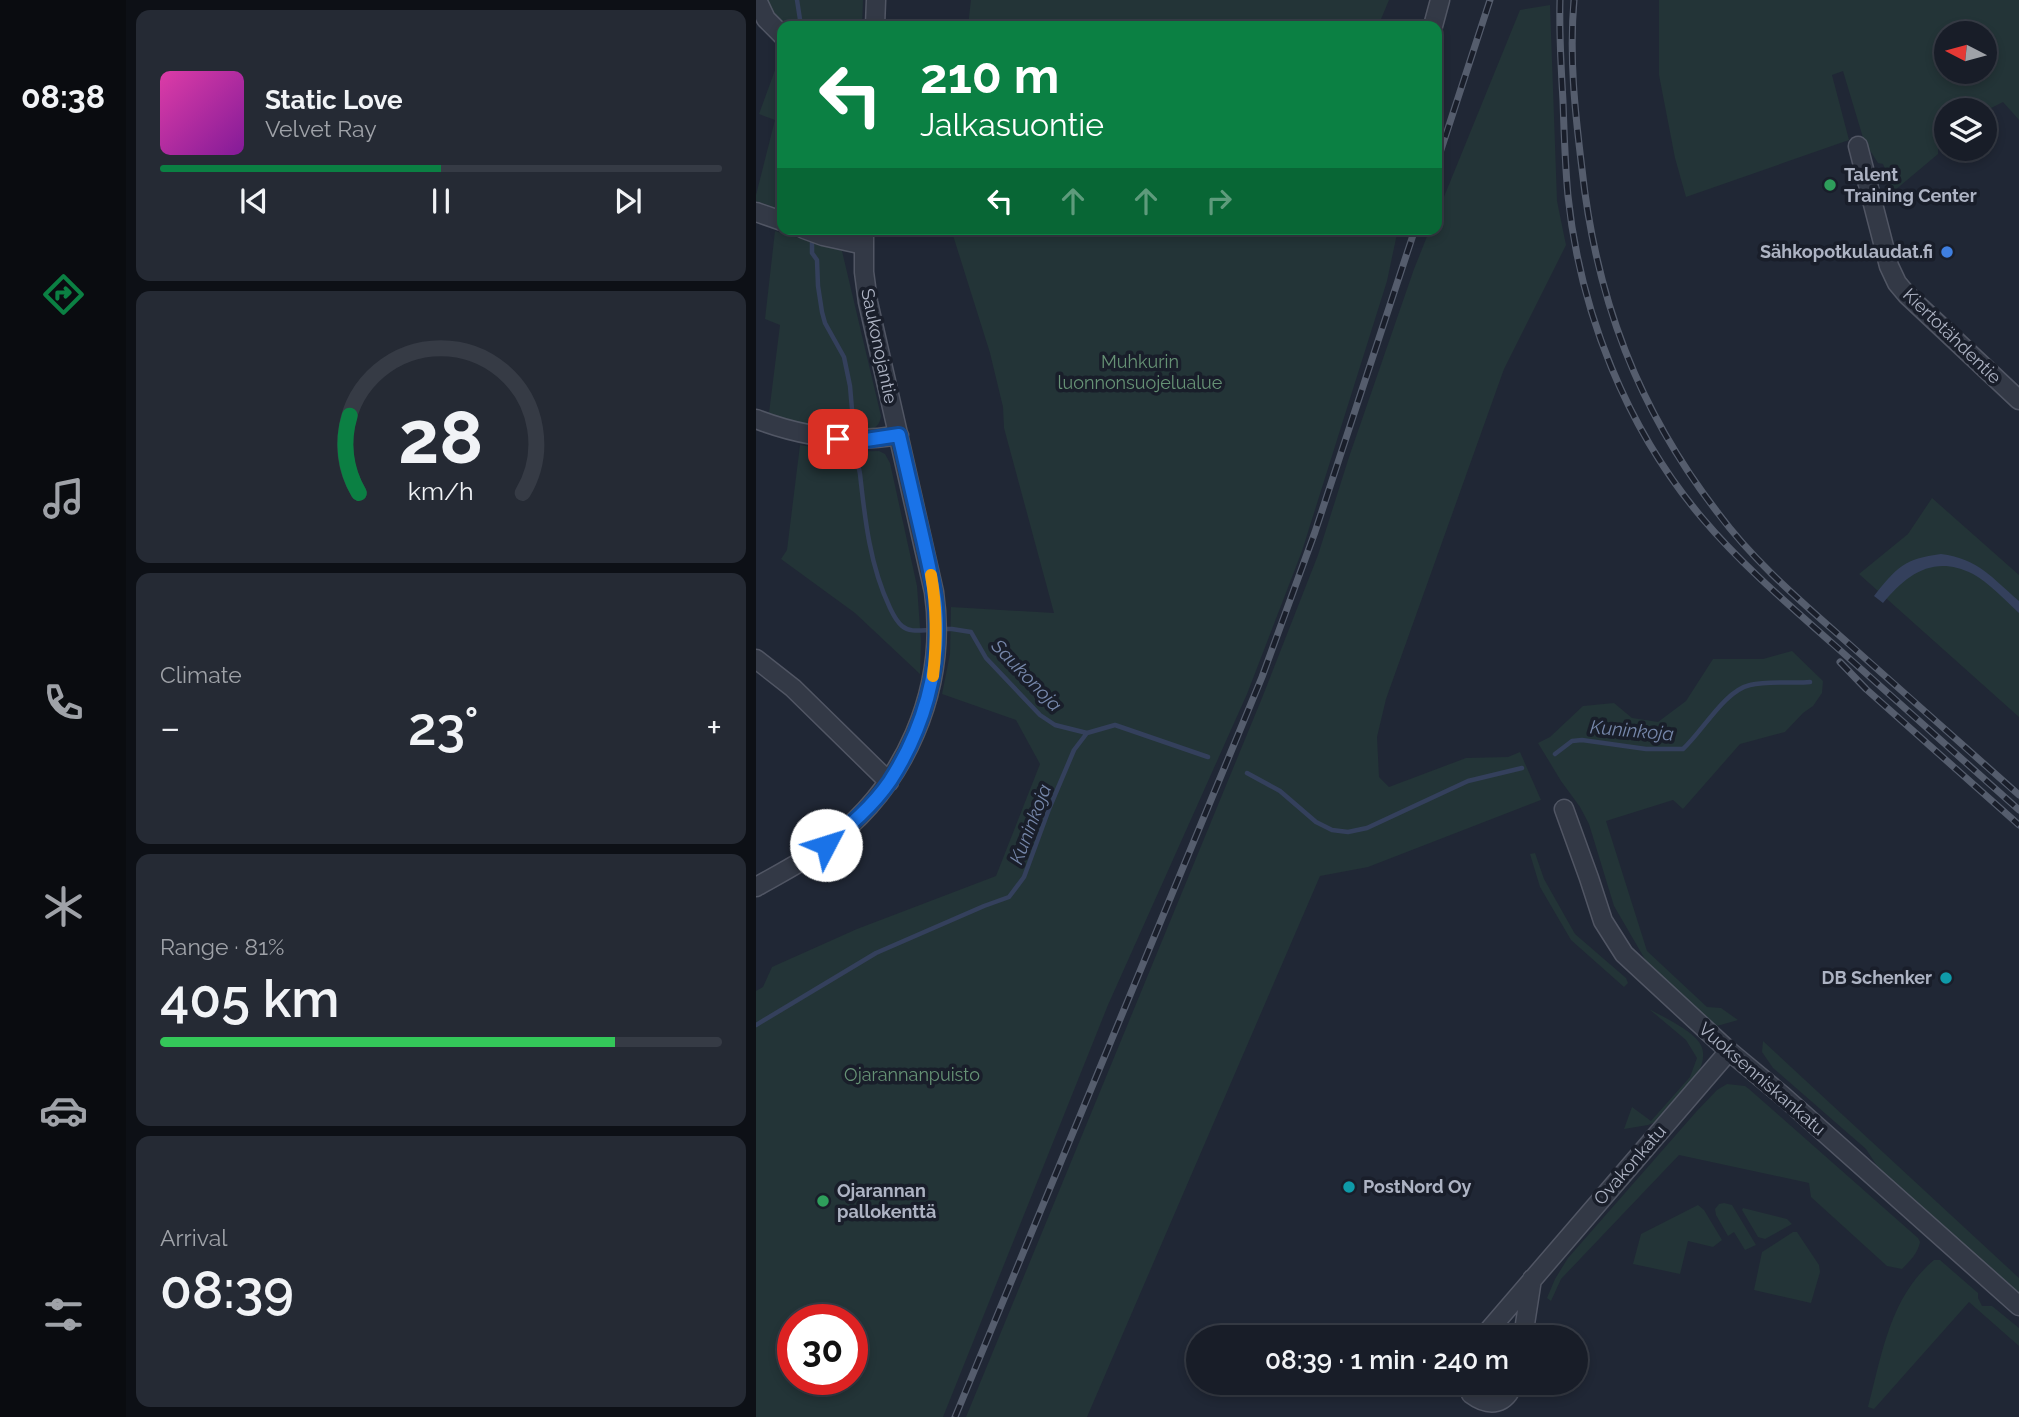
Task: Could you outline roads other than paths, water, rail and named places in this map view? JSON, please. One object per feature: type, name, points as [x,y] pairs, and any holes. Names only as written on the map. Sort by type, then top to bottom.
[{"type":"street","points":[[757,0],[766,19],[777,30]]},
{"type":"street","points":[[875,21],[876,0]]},
{"type":"street","points":[[1434,21],[1440,0]]},
{"type":"street","name":"Kiertotähdentie","points":[[1857,146],[1889,266],[1897,283],[2019,400]]},
{"type":"street","points":[[756,212],[777,219]]},
{"type":"street","points":[[820,235],[864,237]]},
{"type":"street","name":"Saukonojantie","points":[[756,887],[826,845],[861,816],[889,782],[916,731],[926,706],[933,675],[936,611],[930,569],[869,302],[864,272],[864,237]]},
{"type":"street","points":[[756,419],[794,432],[838,439],[866,440],[899,435]]},
{"type":"street","points":[[756,659],[793,688],[889,782]]},
{"type":"street","name":"Vuoksenniskankatu","points":[[1564,809],[1603,921],[1624,954],[1728,1051],[2019,1306]]},
{"type":"street","name":"Ovakonkatu","points":[[1493,1325],[1728,1051]]},
{"type":"street","points":[[1525,1325],[1532,1279]]},
{"type":"street","points":[[1473,1395],[1489,1403],[1505,1399],[1508,1395]]},
{"type":"water","points":[[1941,554],[1965,560],[1984,571],[2019,601],[2019,613],[1979,577],[1959,568],[1946,566],[1922,570],[1902,583],[1883,603],[1874,596],[1902,566]]},
{"type":"waterway","name":"Saukonoja","points":[[797,0],[800,21]]},
{"type":"waterway","name":"Saukonoja","points":[[812,237],[812,253],[817,260],[822,312],[825,323],[844,357],[850,386],[854,433]]},
{"type":"waterway","name":"Saukonoja","points":[[854,442],[869,543],[883,592],[902,626],[912,630],[933,630]]},
{"type":"waterway","name":"Saukonoja","points":[[941,629],[971,632],[986,658],[1040,715],[1055,725],[1087,733]]},
{"type":"waterway","name":"Kuninkoja","points":[[1555,754],[1572,741],[1582,740],[1646,749],[1683,749],[1723,703],[1740,689],[1765,683],[1810,682]]},
{"type":"waterway","name":"Kuninkoja","points":[[756,1025],[876,953],[1009,897],[1024,877],[1074,750],[1087,733],[1115,725],[1208,757]]},
{"type":"waterway","name":"Kuninkoja","points":[[1247,773],[1280,791],[1316,822],[1332,830],[1348,832],[1367,828],[1468,781],[1522,768]]},
{"type":"railway","points":[[1442,147],[1490,0]]},
{"type":"railway","points":[[1560,0],[1565,160],[1574,240],[1583,283],[1611,368],[1652,447],[1703,519],[1749,568],[2019,810]]},
{"type":"railway","points":[[1574,0],[1572,63],[1575,106],[1589,217],[1598,263],[1625,351],[1665,434],[1718,513],[1764,566],[2019,795]]},
{"type":"railway","points":[[955,1417],[1262,677],[1315,532],[1413,235]]},
{"type":"railway","points":[[1840,662],[1866,689],[2019,825]]},
{"type":"place","name":"Talent Training Center","points":[[1830,185]]},
{"type":"place","name":"Sähkopotkulaudat.fi","points":[[1947,252]]},
{"type":"place","name":"DB Schenker","points":[[1946,978]]},
{"type":"place","name":"PostNord Oy","points":[[1349,1187]]},
{"type":"place","name":"Ojarannan pallokenttä","points":[[823,1201]]},
{"type":"park label","name":"Muhkurin luonnonsuojelualue","points":[[1140,372]]},
{"type":"park label","name":"Ojarannanpuisto","points":[[912,1075]]}]
